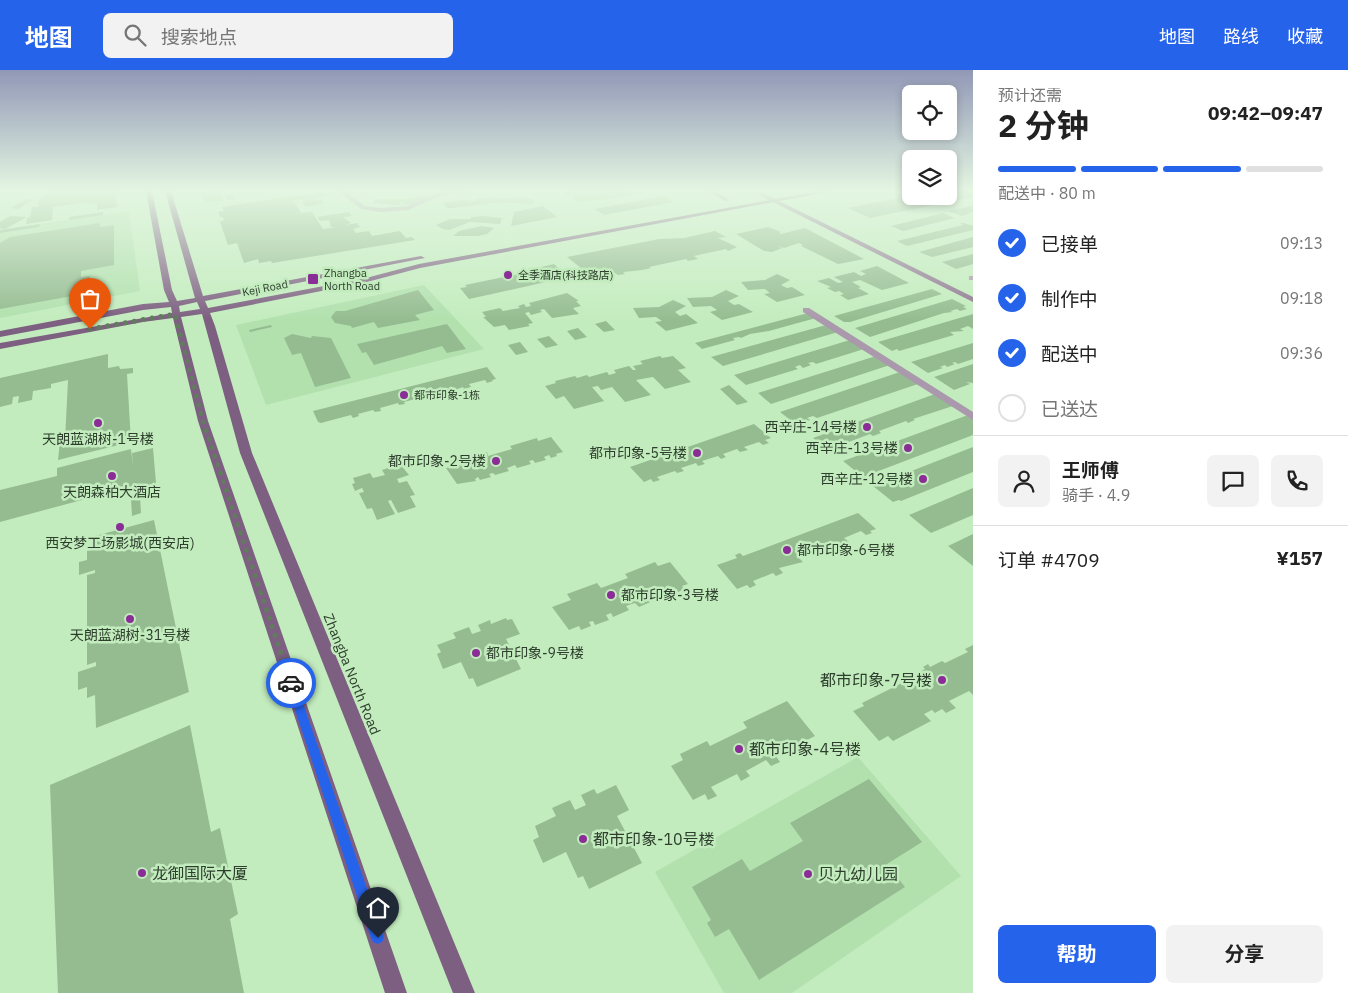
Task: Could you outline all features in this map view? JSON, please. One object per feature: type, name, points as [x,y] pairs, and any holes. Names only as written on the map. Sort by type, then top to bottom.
[{"type":"main road","points":[[157,234],[168,290],[203,421],[396,993]]},
{"type":"main road","name":"Zhangba North Road","points":[[181,234],[246,453],[464,993]]},
{"type":"main road","name":"Keji Road","points":[[203,305],[550,234]]},
{"type":"main road","name":"Keji Road","points":[[174,309],[367,280],[419,266],[580,234]]},
{"type":"main road","points":[[0,346],[174,309],[203,305]]},
{"type":"main road","points":[[0,334],[143,307],[174,309]]},
{"type":"street","points":[[846,234],[973,300]]},
{"type":"street","points":[[853,234],[973,294]]},
{"type":"street","points":[[806,310],[973,417]]},
{"type":"shaded area","points":[[0,234],[132,234],[140,291],[0,318]]},
{"type":"shaded area","points":[[424,285],[484,349],[266,405],[236,325]]},
{"type":"shaded area","name":"贝九幼儿园","points":[[858,757],[961,876],[792,993],[724,993],[655,872]]},
{"type":"building","points":[[29,234],[114,234],[114,265],[81,271],[81,277],[90,276],[89,293],[0,309],[0,243],[10,237]]},
{"type":"building","points":[[224,234],[371,234],[372,236],[403,234],[406,238],[412,237],[415,240],[272,263],[271,261],[259,263],[258,259],[244,263],[237,243],[228,245]]},
{"type":"building","points":[[455,234],[487,234],[478,236],[453,236]]},
{"type":"building","points":[[701,234],[721,234],[726,237],[718,238],[737,247],[728,251],[726,249],[694,256],[698,259],[688,261],[686,259],[642,270],[623,272],[625,274],[618,275],[615,273],[601,279],[595,279],[567,257],[659,239],[684,238]]},
{"type":"building","points":[[736,234],[817,234],[864,259],[838,264],[801,246],[803,245],[799,243],[784,248],[776,245],[782,248],[772,252],[764,251]]},
{"type":"building","points":[[926,234],[956,234],[907,246],[897,241]]},
{"type":"building","points":[[973,237],[973,247],[932,257],[919,252]]},
{"type":"building","points":[[973,254],[973,264],[956,269],[942,262]]},
{"type":"building","points":[[554,264],[563,272],[550,275],[555,280],[469,299],[460,288],[467,287],[465,285],[543,269],[541,267]]},
{"type":"building","points":[[877,266],[909,283],[882,290],[860,280],[852,282],[869,294],[848,300],[840,295],[844,294],[839,291],[835,292],[827,288],[831,287],[817,281],[829,278],[838,283],[843,282],[834,277],[854,272],[861,276],[866,274],[860,271]]},
{"type":"building","points":[[777,274],[790,280],[781,285],[787,288],[792,287],[805,295],[777,302],[764,294],[770,293],[765,289],[748,290],[741,282],[765,280]]},
{"type":"building","points":[[932,289],[942,294],[850,322],[844,322],[834,316]]},
{"type":"building","points":[[418,290],[434,310],[415,315],[420,320],[378,328],[374,322],[352,328],[351,326],[335,323],[331,317],[336,311],[345,311]]},
{"type":"building","points":[[726,290],[739,296],[728,301],[734,305],[739,304],[753,312],[722,320],[710,312],[717,310],[711,306],[693,307],[687,298],[712,297]]},
{"type":"building","points":[[567,293],[579,301],[576,301],[581,306],[573,308],[579,314],[552,318],[544,309],[540,310],[542,312],[531,315],[529,312],[525,313],[533,323],[528,324],[530,326],[509,330],[505,325],[494,327],[483,317],[486,317],[482,312],[500,308],[503,311],[520,308],[518,306],[524,304],[526,307],[531,306],[529,303]]},
{"type":"building","points":[[952,299],[966,306],[963,307],[967,309],[950,311],[953,312],[944,313],[870,337],[855,328]]},
{"type":"building","points":[[673,300],[686,306],[675,312],[680,316],[686,314],[698,323],[666,331],[655,322],[662,321],[656,317],[639,318],[633,308],[659,307]]},
{"type":"building","points":[[808,313],[816,318],[769,331],[750,334],[741,338],[733,338],[735,340],[702,349],[695,343]]},
{"type":"building","points":[[973,314],[973,329],[968,326],[960,329],[964,331],[950,332],[954,335],[899,351],[897,349],[892,351],[878,342]]},
{"type":"building","points":[[606,321],[615,330],[604,332],[595,324]]},
{"type":"building","points":[[447,324],[466,349],[447,353],[442,346],[374,365],[366,352],[362,353],[357,344]]},
{"type":"building","points":[[271,325],[272,327],[250,332],[249,330]]},
{"type":"building","points":[[826,325],[838,332],[723,366],[711,357]]},
{"type":"building","points":[[578,328],[587,337],[575,340],[567,331]]},
{"type":"building","points":[[292,334],[311,338],[312,336],[331,338],[351,378],[315,387],[301,353],[292,355],[284,338]]},
{"type":"building","points":[[549,336],[558,345],[546,348],[537,339]]},
{"type":"building","points":[[850,340],[864,349],[816,364],[813,362],[808,363],[811,365],[803,368],[800,365],[795,367],[798,369],[746,385],[734,375]]},
{"type":"building","points":[[520,342],[528,352],[516,355],[508,345]]},
{"type":"building","points":[[973,343],[973,359],[958,364],[955,362],[952,363],[955,364],[947,367],[945,365],[940,367],[943,368],[928,373],[911,362]]},
{"type":"building","name":"天朗蓝湖树-1号楼","points":[[108,354],[108,368],[119,366],[120,369],[133,368],[133,373],[127,374],[131,442],[58,460],[60,441],[65,440],[68,380],[51,384],[51,388],[33,391],[32,400],[18,403],[19,396],[13,397],[12,404],[0,407],[0,378]]},
{"type":"building","points":[[660,356],[662,358],[673,356],[686,368],[678,370],[691,382],[665,389],[653,377],[636,380],[651,395],[625,402],[612,387],[601,390],[598,386],[592,387],[604,401],[574,409],[564,396],[556,399],[545,386],[556,383],[555,381],[575,376],[577,378],[587,375],[589,377],[607,372],[609,375],[616,373],[614,370],[629,366],[636,370],[633,366],[643,364],[640,361]]},
{"type":"building","points":[[876,356],[890,365],[771,404],[758,393]]},
{"type":"building","points":[[973,364],[973,383],[966,382],[970,384],[954,390],[934,377]]},
{"type":"building","name":"都市印象-1栋","points":[[487,367],[496,379],[493,381],[487,383],[485,380],[469,384],[471,387],[464,389],[463,387],[444,394],[443,392],[426,396],[428,398],[421,400],[419,398],[404,402],[405,404],[399,405],[398,403],[380,408],[381,411],[375,412],[373,410],[358,414],[359,416],[353,418],[351,415],[321,423],[318,422],[313,411]]},
{"type":"building","points":[[900,372],[918,384],[817,418],[813,416],[807,418],[810,420],[801,423],[798,420],[793,422],[780,412]]},
{"type":"building","points":[[729,385],[748,402],[737,405],[720,389]]},
{"type":"building","name":"西辛庄-14号楼","points":[[935,394],[953,406],[913,419],[915,420],[908,423],[906,421],[879,431],[881,433],[873,436],[870,434],[846,443],[849,445],[830,452],[813,438]]},
{"type":"building","name":"西辛庄-13号楼","points":[[968,415],[973,418],[973,435],[863,477],[843,461]]},
{"type":"building","name":"都市印象-5号楼","points":[[754,424],[771,438],[765,440],[769,443],[763,445],[759,442],[744,447],[748,450],[740,452],[737,449],[723,454],[726,457],[721,459],[718,456],[702,461],[705,464],[698,466],[696,463],[681,468],[684,471],[677,473],[675,471],[657,477],[660,480],[653,482],[651,479],[644,482],[630,467]]},
{"type":"building","name":"都市印象-2号楼","points":[[551,437],[563,452],[551,458],[549,455],[544,457],[546,460],[535,463],[533,460],[529,461],[531,464],[517,468],[515,465],[507,468],[509,471],[495,475],[493,473],[489,474],[491,477],[480,480],[478,477],[475,479],[476,481],[457,484],[446,468],[462,464],[460,460],[487,452],[488,456],[512,449],[510,446],[537,438],[538,441]]},
{"type":"building","name":"西辛庄-12号楼","points":[[973,447],[973,472],[901,501],[893,502],[873,486]]},
{"type":"building","name":"天朗森柏大酒店","points":[[153,448],[156,483],[134,489],[134,486],[0,522],[0,490],[57,476],[57,468],[131,449],[133,466],[132,453]]},
{"type":"building","points":[[400,464],[409,475],[397,479],[399,483],[407,481],[415,495],[410,496],[416,507],[398,513],[391,500],[388,501],[395,514],[377,520],[372,508],[367,509],[359,493],[364,492],[362,488],[355,491],[352,484],[355,483],[353,478],[370,473],[373,478],[385,475],[382,470]]},
{"type":"building","points":[[973,488],[973,515],[931,533],[909,515]]},
{"type":"building","points":[[140,497],[141,513],[132,516],[131,499]]},
{"type":"building","name":"都市印象-6号楼","points":[[858,513],[876,529],[870,531],[872,533],[866,535],[861,531],[844,538],[849,542],[842,545],[838,542],[823,547],[827,551],[820,554],[816,550],[798,557],[803,562],[779,568],[783,573],[776,576],[773,573],[753,581],[756,585],[750,588],[747,585],[737,589],[717,565],[737,558],[735,555],[740,553],[743,556]]},
{"type":"building","name":"天朗蓝湖树-31号楼","points":[[154,520],[189,692],[96,728],[95,695],[87,698],[87,687],[78,690],[78,672],[96,666],[96,662],[87,665],[87,575],[95,573],[95,570],[79,575],[79,562],[87,560],[87,551],[95,549],[95,536]]},
{"type":"building","points":[[973,534],[973,566],[948,546]]},
{"type":"building","name":"都市印象-3号楼","points":[[655,562],[658,566],[670,562],[688,584],[682,586],[685,589],[678,592],[674,587],[669,589],[673,594],[660,599],[656,594],[652,596],[655,600],[639,607],[635,603],[626,606],[629,610],[613,617],[611,613],[606,615],[609,620],[595,625],[593,621],[589,622],[591,626],[581,630],[579,626],[569,630],[552,607],[571,600],[567,594],[597,583],[601,588],[628,578],[625,574]]},
{"type":"building","name":"都市印象-9号楼","points":[[506,618],[507,620],[512,619],[520,634],[506,639],[521,669],[477,687],[473,678],[469,679],[461,662],[443,669],[437,654],[441,652],[437,645],[456,638],[453,633],[469,627],[472,634],[481,631],[478,625],[490,620],[491,624]]},
{"type":"building","points":[[973,645],[973,695],[969,691],[949,701],[956,708],[946,713],[942,709],[935,713],[932,710],[924,714],[931,721],[893,741],[888,736],[879,741],[853,711],[864,706],[862,703],[904,682],[918,678],[915,675],[925,669],[923,667],[928,664],[930,667],[942,661],[945,663],[968,652],[965,649]]},
{"type":"building","name":"都市印象-4号楼","points":[[787,701],[815,736],[807,740],[812,747],[805,751],[798,743],[775,755],[780,762],[771,766],[766,760],[746,771],[750,776],[741,781],[737,774],[711,787],[717,796],[708,800],[705,794],[693,800],[671,766],[683,760],[680,754],[707,741],[710,746],[747,728],[743,722]]},
{"type":"building","name":"龙御国际大厦","points":[[190,725],[211,832],[220,828],[238,914],[230,919],[244,993],[58,993],[50,785]]},
{"type":"building","points":[[869,779],[922,842],[887,864],[905,887],[759,980],[729,929],[715,937],[707,923],[711,920],[692,887],[742,859],[750,871],[803,841],[790,823]]},
{"type":"building","name":"都市印象-10号楼","points":[[616,785],[629,810],[617,816],[642,863],[589,889],[583,876],[578,878],[566,852],[543,863],[533,840],[539,837],[535,826],[556,816],[552,808],[570,800],[575,810],[586,805],[581,795],[594,789],[597,794]]},
{"type":"way so far","points":[[90,329],[175,314],[203,421],[291,683]]},
{"type":"place","name":"全季酒店(科技路店)","points":[[508,275]]},
{"type":"place","name":"Zhangba North Road","points":[[313,279]]},
{"type":"place","name":"都市印象-1栋","points":[[404,395]]},
{"type":"place","name":"天朗蓝湖树-1号楼","points":[[98,423]]},
{"type":"place","name":"西辛庄-14号楼","points":[[867,427]]},
{"type":"place","name":"西辛庄-13号楼","points":[[908,448]]},
{"type":"place","name":"都市印象-5号楼","points":[[697,453]]},
{"type":"place","name":"都市印象-2号楼","points":[[496,461]]},
{"type":"place","name":"天朗森柏大酒店","points":[[112,476]]},
{"type":"place","name":"西辛庄-12号楼","points":[[923,479]]},
{"type":"place","name":"西安梦工场影城(西安店)","points":[[120,527]]},
{"type":"place","name":"都市印象-6号楼","points":[[787,550]]},
{"type":"place","name":"都市印象-3号楼","points":[[611,595]]},
{"type":"place","name":"天朗蓝湖树-31号楼","points":[[130,619]]},
{"type":"place","name":"都市印象-9号楼","points":[[476,653]]},
{"type":"place","name":"都市印象-7号楼","points":[[942,680]]},
{"type":"place","name":"都市印象-4号楼","points":[[739,749]]},
{"type":"place","name":"都市印象-10号楼","points":[[583,839]]},
{"type":"place","name":"龙御国际大厦","points":[[142,873]]},
{"type":"place","name":"贝九幼儿园","points":[[808,874]]},
{"type":"route","points":[[291,683],[378,938]]}]
